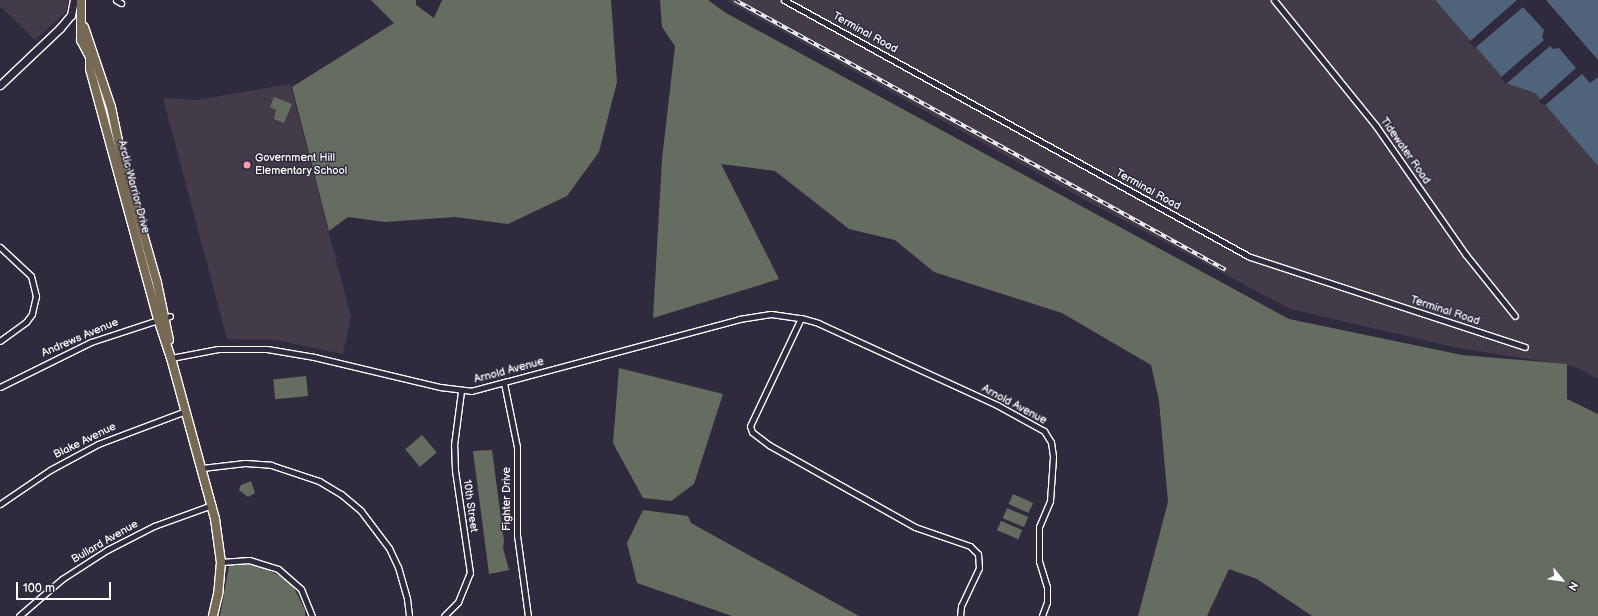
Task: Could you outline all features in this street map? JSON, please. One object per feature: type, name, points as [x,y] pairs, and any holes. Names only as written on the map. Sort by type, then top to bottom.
[{"type":"main road","name":"Arctic Warrior Drive","points":[[81,0],[81,40],[90,57],[92,76],[164,318],[171,358],[212,505],[221,562],[218,594],[213,616]]},
{"type":"street","points":[[2,80],[60,28],[71,15],[74,0]]},
{"type":"street","name":"Terminal Road","points":[[784,0],[1250,257],[1525,347]]},
{"type":"street","name":"Tidewater Road","points":[[1274,0],[1376,126],[1466,255],[1515,316]]},
{"type":"street","points":[[0,247],[31,276],[36,296],[32,314],[26,322],[0,340]]},
{"type":"street","name":"Arnold Avenue","points":[[171,358],[218,350],[267,349],[314,357],[461,392],[504,383],[739,319],[771,314],[801,318],[818,323],[997,405],[1044,430],[1051,442],[1053,457],[1050,501],[1039,527],[1039,562],[1047,587],[1047,602],[1042,616]]},
{"type":"street","name":"Andrews Avenue","points":[[0,387],[74,349],[164,318]]},
{"type":"street","points":[[801,318],[750,426],[752,432],[774,448],[915,527],[970,546],[978,554],[979,568],[961,606],[960,616]]},
{"type":"street","name":"Fighter Drive","points":[[504,383],[517,447],[517,535],[528,616]]},
{"type":"street","name":"10th Street","points":[[444,616],[458,602],[470,573],[455,470],[454,445],[461,392]]},
{"type":"street","name":"Blake Avenue","points":[[0,504],[50,470],[98,444],[186,412]]},
{"type":"street","points":[[202,468],[245,463],[271,465],[319,481],[341,494],[361,511],[389,548],[402,580],[409,616]]},
{"type":"street","name":"Bullard Avenue","points":[[19,616],[62,579],[107,550],[154,526],[212,505]]},
{"type":"street","points":[[221,562],[249,560],[278,569],[301,589],[312,616]]},
{"type":"shaded area","points":[[0,0],[68,0],[67,11],[35,40],[0,6]]},
{"type":"shaded area","points":[[725,0],[1435,0],[1508,84],[1535,93],[1598,166],[1598,379],[1573,366],[1458,348],[1290,309],[1091,203]]},
{"type":"shaded area","name":"Government Hill Elementary School","points":[[290,84],[351,317],[343,354],[275,340],[227,339],[163,98],[197,100]]},
{"type":"green space","points":[[371,0],[416,0],[416,5],[434,18],[442,0],[611,0],[617,82],[599,152],[567,196],[508,224],[455,217],[385,222],[348,217],[329,231],[292,87],[394,23]]},
{"type":"green space","points":[[660,0],[708,0],[726,13],[1289,319],[1462,355],[1567,364],[1567,399],[1598,414],[1598,616],[1312,616],[1257,579],[1229,569],[1207,616],[1138,616],[1168,502],[1159,401],[1151,365],[1062,313],[934,272],[895,240],[849,229],[775,171],[721,164],[779,279],[653,318],[662,159],[675,46],[662,27]]},
{"type":"green space","points":[[274,97],[292,104],[284,123],[274,119],[276,110],[270,107]]},
{"type":"green space","points":[[619,368],[723,394],[694,484],[671,501],[643,498],[613,443]]},
{"type":"green space","points":[[306,376],[308,396],[275,399],[273,379]]},
{"type":"green space","points":[[422,435],[437,453],[420,467],[405,449]]},
{"type":"green space","points":[[492,450],[504,541],[503,548],[509,570],[489,574],[473,451]]},
{"type":"green space","points":[[251,481],[255,493],[248,497],[239,490],[241,485]]},
{"type":"green space","points":[[1013,494],[1033,503],[1029,513],[1009,504]]},
{"type":"green space","points":[[1007,508],[1028,517],[1024,527],[1003,518]]},
{"type":"green space","points":[[643,510],[688,516],[691,523],[859,616],[732,616],[637,583],[627,543]]},
{"type":"green space","points":[[1001,521],[1022,530],[1018,539],[997,530]]},
{"type":"green space","points":[[244,563],[259,566],[280,576],[293,586],[305,610],[305,616],[220,616],[229,566]]},
{"type":"water","points":[[1435,0],[1598,0],[1598,166],[1535,93],[1508,84]]},
{"type":"pier","points":[[1517,0],[1546,0],[1598,60],[1598,77],[1590,83],[1582,74],[1544,106],[1539,101],[1576,68],[1559,48],[1553,49],[1550,46],[1506,84],[1500,78],[1544,40],[1542,37],[1544,30],[1523,7],[1475,48],[1469,42]]},
{"type":"railway","points":[[735,0],[1226,270]]},
{"type":"place","name":"Government Hill Elementary School","points":[[247,165]]}]
